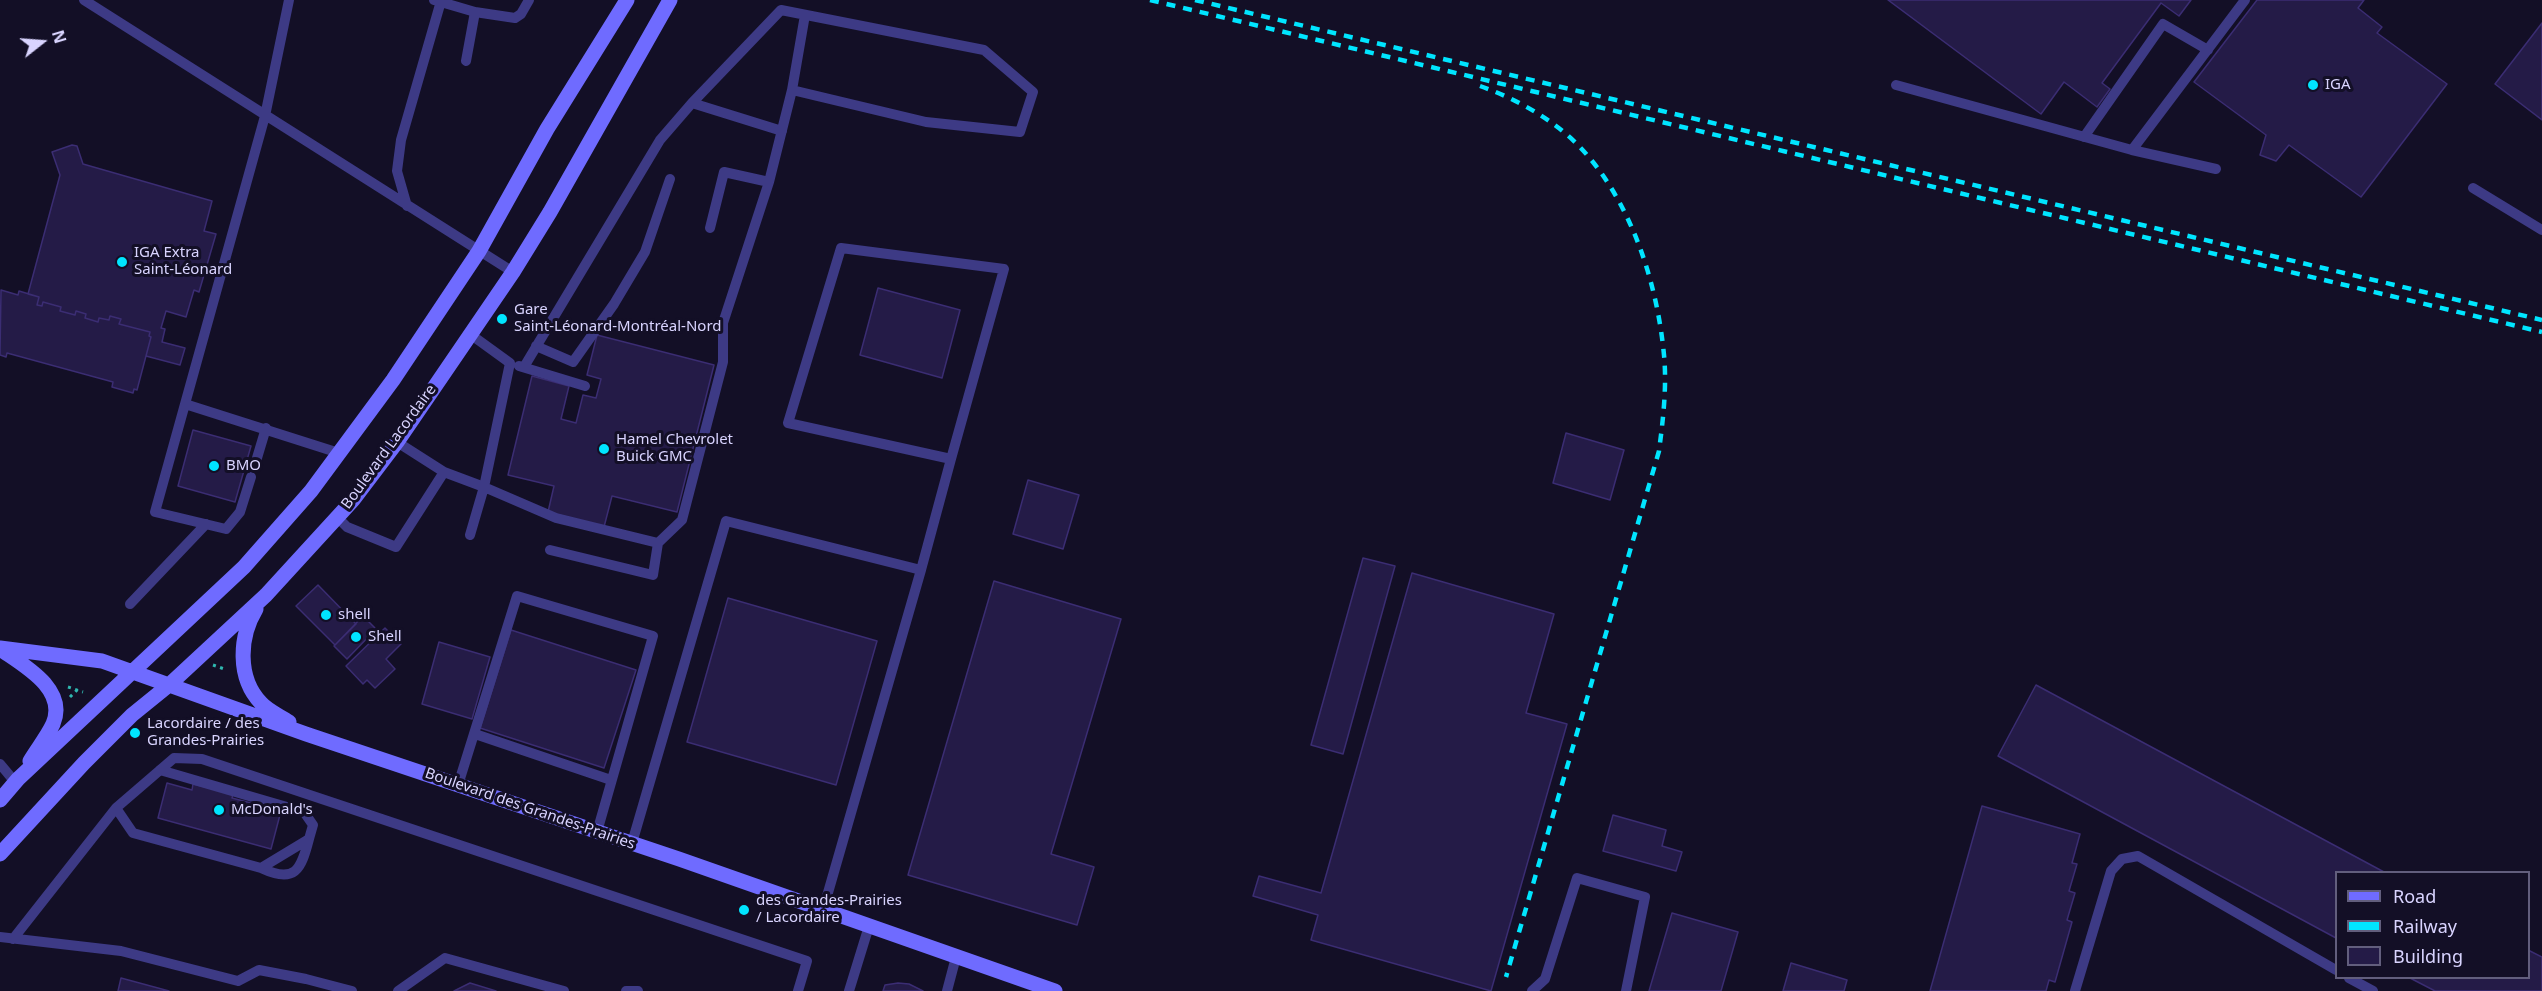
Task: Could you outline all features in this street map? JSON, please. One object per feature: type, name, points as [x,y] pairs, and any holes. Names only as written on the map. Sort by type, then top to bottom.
[{"type":"main road","points":[[0,800],[17,780],[244,567],[311,491],[393,380],[479,251],[547,129],[627,0]]},
{"type":"main road","name":"Boulevard Lacordaire","points":[[0,854],[132,715],[169,685],[266,595],[337,517],[397,442],[513,272],[550,212],[670,0]]},
{"type":"main road","points":[[266,595],[244,634],[243,655],[246,676],[252,692],[262,704],[306,734]]},
{"type":"main road","points":[[0,648],[41,680],[52,695],[55,707],[53,723],[17,780]]},
{"type":"main road","name":"Boulevard des Grandes-Prairies","points":[[0,648],[102,661],[306,734],[632,843],[1055,991]]},
{"type":"lane","points":[[84,0],[513,272]]},
{"type":"lane","points":[[251,477],[240,512],[226,529],[155,512],[266,116],[289,0]]},
{"type":"lane","points":[[407,206],[397,171],[401,140],[437,1],[455,3],[475,12],[515,18],[521,14],[529,0]]},
{"type":"lane","points":[[2132,150],[2246,0]]},
{"type":"lane","points":[[524,367],[660,140],[781,10],[984,50],[1034,92],[1020,132],[926,122],[792,90]]},
{"type":"lane","points":[[466,62],[475,12]]},
{"type":"lane","points":[[550,550],[653,575],[658,543],[682,520],[723,362],[723,323],[769,182],[792,90],[805,15]]},
{"type":"lane","points":[[2084,137],[2163,24],[2208,50]]},
{"type":"lane","points":[[1896,85],[2132,150],[2216,169]]},
{"type":"lane","points":[[692,103],[782,131]]},
{"type":"lane","points":[[710,228],[724,172],[769,182]]},
{"type":"lane","points":[[536,346],[573,362],[614,304],[645,252],[670,179]]},
{"type":"lane","points":[[2473,188],[2542,230]]},
{"type":"lane","points":[[823,909],[921,570],[1004,269],[841,248],[788,423],[951,459]]},
{"type":"lane","points":[[470,333],[510,363],[585,386]]},
{"type":"lane","points":[[470,535],[484,487],[510,363]]},
{"type":"lane","points":[[185,404],[339,453]]},
{"type":"lane","points":[[257,458],[266,428]]},
{"type":"lane","points":[[397,442],[444,472],[556,518],[658,543]]},
{"type":"lane","points":[[337,517],[347,527],[396,547],[444,472]]},
{"type":"lane","points":[[632,843],[726,521],[921,570]]},
{"type":"lane","points":[[130,604],[206,524]]},
{"type":"lane","points":[[458,785],[517,596],[653,636],[597,832]]},
{"type":"lane","points":[[475,734],[611,780]]},
{"type":"lane","points":[[13,939],[116,808],[174,758],[202,759],[807,961],[798,991]]},
{"type":"lane","points":[[0,764],[17,780]]},
{"type":"lane","points":[[116,808],[133,833],[281,875],[296,871],[303,862],[313,825],[304,812],[160,770]]},
{"type":"lane","points":[[261,868],[309,839]]},
{"type":"lane","points":[[2075,991],[2110,871],[2122,859],[2138,856],[2335,969]]},
{"type":"lane","points":[[1532,991],[1545,979],[1577,879],[1645,897],[1626,991]]},
{"type":"lane","points":[[849,991],[869,926]]},
{"type":"lane","points":[[0,937],[121,951],[238,981],[259,970],[352,991]]},
{"type":"lane","points":[[947,991],[956,957]]},
{"type":"lane","points":[[398,991],[445,958],[564,991]]},
{"type":"lane","points":[[2351,979],[2373,991]]},
{"type":"lane","points":[[626,991],[633,989],[638,991]]},
{"type":"path","points":[[61,685],[78,688],[83,692]]},
{"type":"path","points":[[67,700],[78,688]]},
{"type":"building","points":[[1888,0],[2191,0],[2179,16],[2161,3],[2102,83],[2110,89],[2097,107],[2064,82],[2041,114]]},
{"type":"building","points":[[2257,0],[2364,0],[2358,8],[2382,27],[2377,33],[2447,84],[2361,197],[2289,145],[2276,161],[2260,155],[2266,135],[2194,82]]},
{"type":"building","points":[[2542,23],[2542,120],[2495,84]]},
{"type":"building","name":"IGA Extra Saint-Léonard","points":[[72,145],[77,146],[83,164],[212,201],[204,231],[216,234],[199,292],[194,290],[186,317],[166,311],[161,328],[165,329],[162,342],[185,348],[180,365],[146,356],[151,337],[150,332],[119,324],[121,319],[110,316],[109,320],[99,318],[98,322],[85,318],[86,314],[76,311],[75,315],[60,311],[61,307],[43,302],[42,306],[37,305],[39,297],[28,294],[60,175],[52,152]]},
{"type":"building","points":[[878,288],[960,310],[942,378],[860,355]]},
{"type":"building","points":[[1,290],[18,295],[19,291],[39,297],[37,305],[42,306],[43,302],[61,307],[60,311],[75,315],[76,311],[86,314],[85,318],[98,322],[99,318],[109,320],[110,316],[121,319],[119,324],[150,332],[151,337],[137,390],[134,389],[133,393],[112,387],[113,382],[7,353],[6,357],[0,355]]},
{"type":"building","name":"Hamel Chevrolet Buick GMC","points":[[597,335],[714,365],[677,512],[612,496],[604,527],[548,512],[554,486],[508,475],[532,376],[569,386],[561,419],[576,423],[583,395],[596,398],[601,379],[587,375]]},
{"type":"building","name":"BMO","points":[[193,430],[251,446],[235,502],[178,486]]},
{"type":"building","points":[[1566,433],[1624,450],[1610,500],[1553,483]]},
{"type":"building","points":[[1028,480],[1079,495],[1063,549],[1013,534]]},
{"type":"building","points":[[1363,558],[1395,566],[1343,754],[1311,745]]},
{"type":"building","points":[[1412,573],[1554,614],[1526,713],[1567,724],[1491,991],[1311,940],[1318,915],[1253,896],[1259,876],[1321,893]]},
{"type":"building","points":[[994,581],[1121,619],[1051,854],[1094,867],[1077,925],[908,875]]},
{"type":"building","name":"shell","points":[[318,585],[356,624],[335,645],[296,606]]},
{"type":"building","points":[[728,598],[877,641],[836,785],[687,742]]},
{"type":"building","name":"Shell","points":[[363,616],[376,629],[347,659],[334,646]]},
{"type":"building","points":[[385,628],[401,644],[386,659],[395,669],[375,688],[367,680],[363,684],[346,666]]},
{"type":"building","points":[[511,630],[636,670],[604,768],[480,728]]},
{"type":"building","points":[[439,642],[490,657],[472,719],[422,704]]},
{"type":"building","points":[[2036,685],[2382,871],[2335,871],[2335,937],[1998,756]]},
{"type":"building","points":[[167,783],[192,790],[193,784],[233,794],[232,798],[281,811],[271,849],[158,818]]},
{"type":"building","points":[[1982,806],[2080,834],[2072,863],[2077,864],[2069,891],[2075,893],[2067,920],[2072,922],[2055,982],[2049,980],[2046,991],[1930,991]]},
{"type":"building","points":[[1613,815],[1666,830],[1662,846],[1682,852],[1676,871],[1603,851]]},
{"type":"building","points":[[1672,913],[1738,932],[1721,991],[1649,991]]},
{"type":"building","points":[[2530,951],[2542,957],[2542,991],[2435,991],[2412,979],[2530,979]]},
{"type":"building","points":[[1791,963],[1847,980],[1844,991],[1783,991]]},
{"type":"building","points":[[121,978],[169,991],[118,991]]},
{"type":"building","points":[[470,983],[496,991],[454,991]]},
{"type":"building","points":[[909,984],[923,991],[883,991],[885,985]]},
{"type":"railway","points":[[1150,0],[2542,332]]},
{"type":"railway","points":[[1195,0],[2542,320]]},
{"type":"railway","points":[[1480,86],[1506,96],[1556,126],[1577,144],[1612,189],[1638,242],[1647,270],[1655,298],[1665,367],[1659,451],[1506,977]]},
{"type":"place","name":"IGA","points":[[2313,85]]},
{"type":"place","name":"IGA Extra Saint-Léonard","points":[[122,262]]},
{"type":"place","name":"Gare Saint-Léonard-Montréal-Nord","points":[[502,319]]},
{"type":"place","name":"Hamel Chevrolet Buick GMC","points":[[604,449]]},
{"type":"place","name":"BMO","points":[[214,466]]},
{"type":"place","name":"shell","points":[[326,615]]},
{"type":"place","name":"Shell","points":[[356,637]]},
{"type":"place","name":"Lacordaire / des Grandes-Prairies","points":[[135,733]]},
{"type":"place","name":"McDonald's","points":[[219,810]]},
{"type":"place","name":"des Grandes-Prairies / Lacordaire","points":[[744,910]]}]
